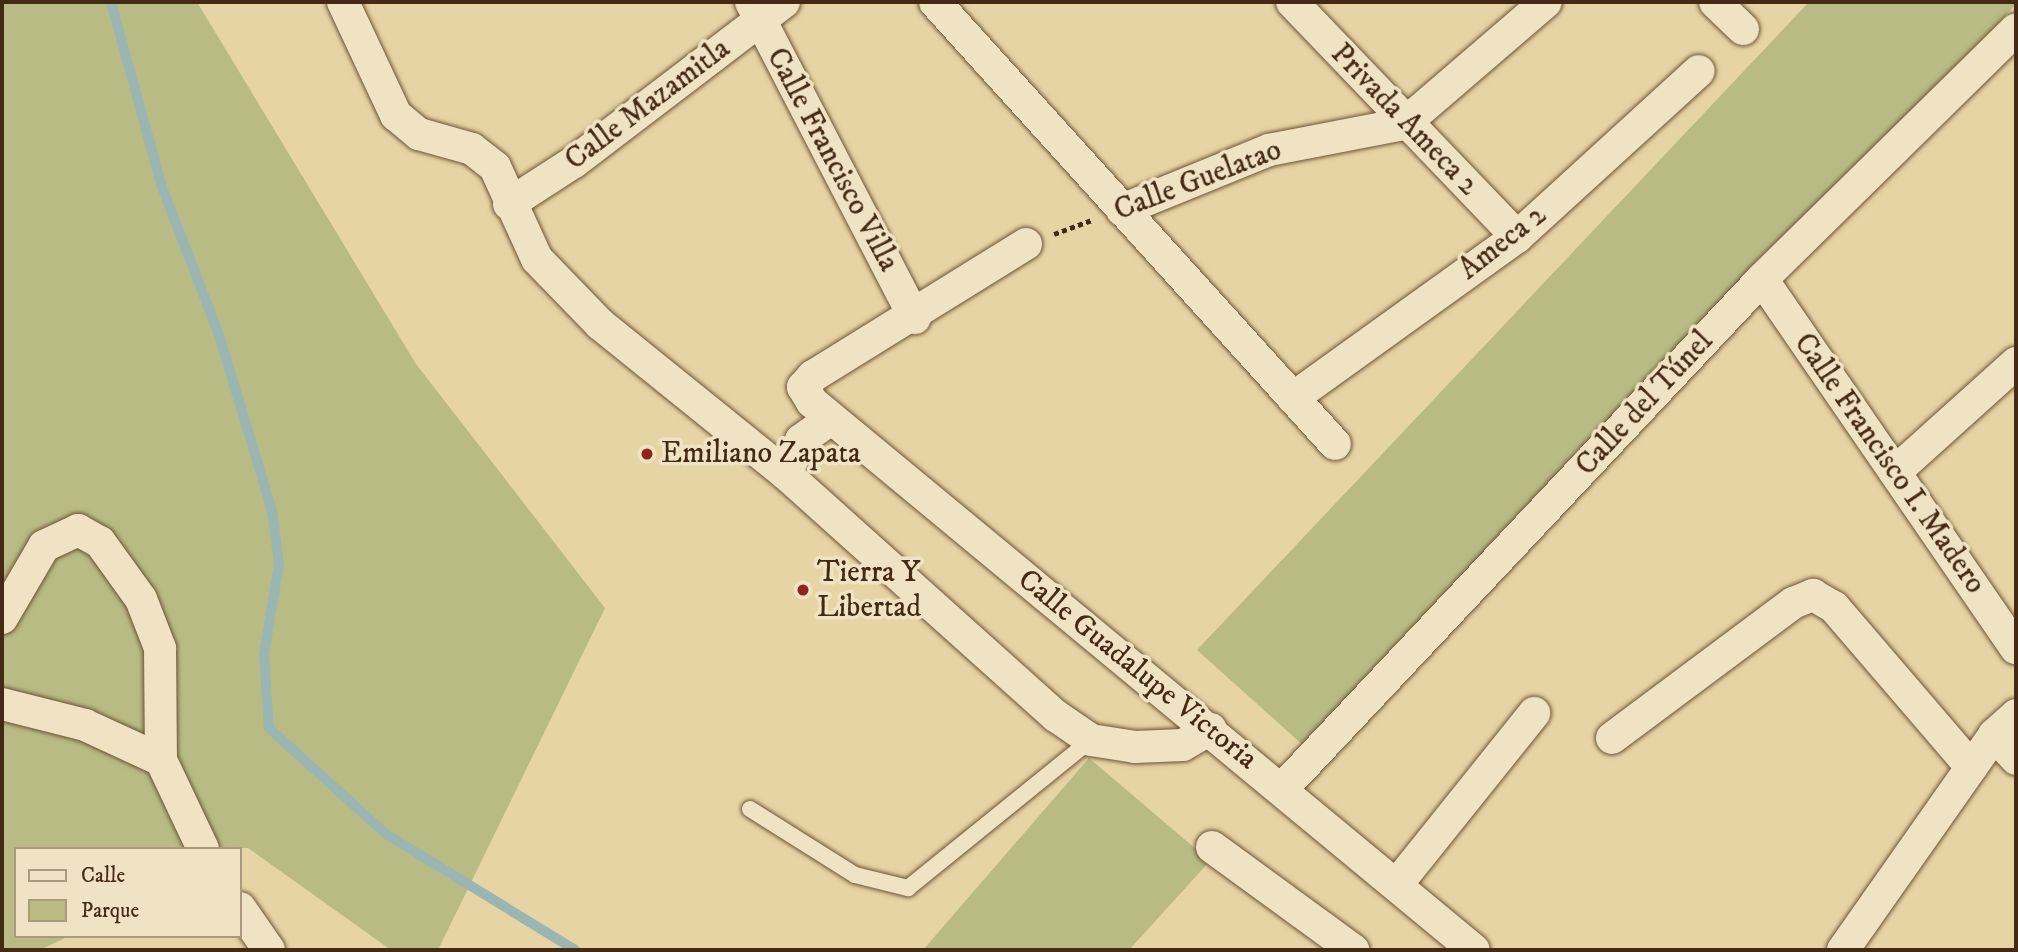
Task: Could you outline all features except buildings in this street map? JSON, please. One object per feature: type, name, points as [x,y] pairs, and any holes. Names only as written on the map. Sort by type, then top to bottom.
[{"type":"street","points":[[343,2],[396,115],[419,134],[480,155],[495,167],[509,204],[537,259],[600,324],[786,474],[1091,740],[1183,745],[1211,729]]},
{"type":"street","name":"Calle Mazamitla","points":[[509,204],[755,12],[784,2]]},
{"type":"street","points":[[935,2],[1335,444]]},
{"type":"street","name":"Privada Ameca 2","points":[[1292,2],[1404,124],[1517,237]]},
{"type":"street","name":"Calle Guelatao","points":[[1122,210],[1269,150],[1404,124],[1546,2]]},
{"type":"street","points":[[1715,2],[1743,29]]},
{"type":"street","name":"Calle Francisco Villa","points":[[755,12],[915,318]]},
{"type":"street","name":"Calle del Túnel","points":[[1283,788],[1762,279],[2016,29]]},
{"type":"street","name":"Ameca 2","points":[[1293,398],[1517,237],[1699,71]]},
{"type":"street","points":[[915,318],[1026,244]]},
{"type":"street","name":"Calle Francisco I. Madero","points":[[1762,279],[2016,648]]},
{"type":"street","name":"Calle Guadalupe Victoria","points":[[915,318],[803,387],[830,420],[1283,788],[1474,950]]},
{"type":"street","points":[[1895,472],[2016,363]]},
{"type":"street","points":[[786,474],[801,440],[830,420]]},
{"type":"street","points":[[2,618],[44,546],[78,530],[100,542],[141,599],[160,648],[161,760],[202,847]]},
{"type":"street","points":[[1612,738],[1793,603],[1813,595],[1834,607],[1971,767]]},
{"type":"street","points":[[2,704],[85,726],[161,760]]},
{"type":"street","points":[[1398,883],[1534,713]]},
{"type":"street","points":[[2005,725],[2016,759]]},
{"type":"street","points":[[1843,950],[1971,767],[2005,725]]},
{"type":"street","points":[[1213,847],[1342,947]]},
{"type":"street","points":[[242,911],[269,950]]},
{"type":"lane","points":[[750,809],[855,874],[908,888],[1091,740]]},
{"type":"path","name":"Calle Guelatao","points":[[1026,244],[1122,210]]},
{"type":"green space","points":[[2,2],[197,2],[416,364],[605,608],[438,950],[391,950],[248,848],[14,847],[14,938],[65,938],[40,950],[2,950]]},
{"type":"green space","points":[[1809,2],[2016,4],[1304,746],[1197,650]]},
{"type":"green space","points":[[1089,758],[1210,861],[1129,950],[923,950]]},
{"type":"waterway","points":[[111,2],[162,187],[219,335],[272,511],[279,564],[264,655],[269,728],[386,834],[575,950]]},
{"type":"place","name":"Emiliano Zapata","points":[[647,454]]},
{"type":"place","name":"Tierra Y Libertad","points":[[803,590]]}]
